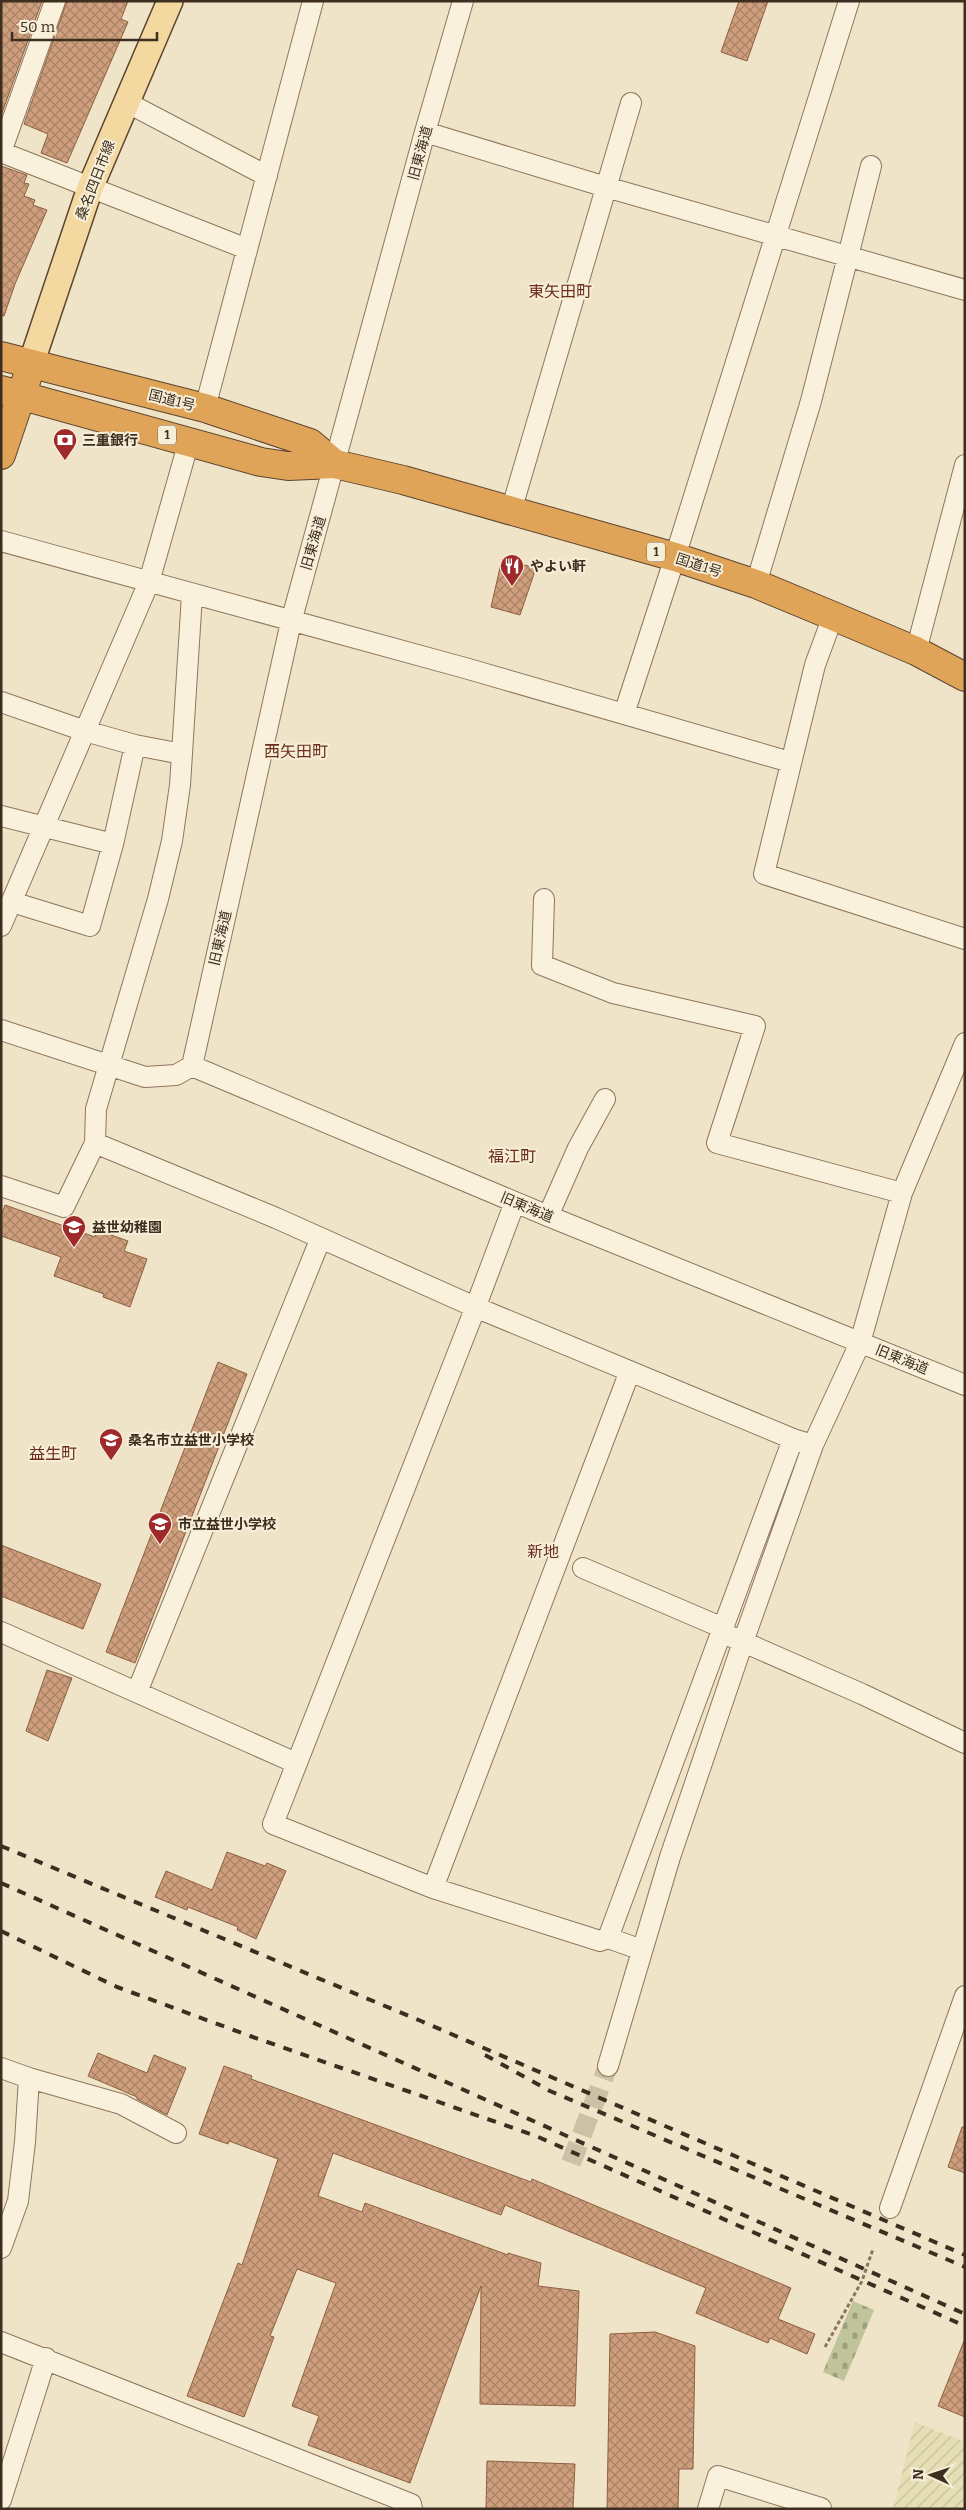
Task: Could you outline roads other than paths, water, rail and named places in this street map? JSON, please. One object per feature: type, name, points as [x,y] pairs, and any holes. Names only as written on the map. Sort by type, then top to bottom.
[{"type":"highway","name":"国道1号","points":[[1,356],[205,408],[310,443],[335,464]]},
{"type":"highway","points":[[1,455],[11,392],[31,364]]},
{"type":"highway","name":"国道1号","points":[[11,392],[261,462],[288,466],[335,464],[403,480],[676,558],[756,584],[916,651],[965,677]]},
{"type":"main road","name":"桑名四日市線","points":[[31,364],[90,188],[170,1]]},
{"type":"street","points":[[55,1],[1,152],[247,249]]},
{"type":"street","points":[[205,408],[313,1]]},
{"type":"street","name":"旧東海道","points":[[463,1],[425,132],[291,622],[192,1066],[548,1216],[965,1384]]},
{"type":"street","points":[[624,714],[676,558],[849,1]]},
{"type":"street","points":[[126,102],[267,176]]},
{"type":"street","points":[[511,511],[631,103]]},
{"type":"street","points":[[425,132],[606,187],[965,290]]},
{"type":"street","points":[[756,584],[810,401],[870,166]]},
{"type":"street","points":[[1,926],[149,582],[189,441]]},
{"type":"street","points":[[916,651],[965,465]]},
{"type":"street","points":[[1,541],[790,762]]},
{"type":"street","points":[[1,1186],[64,1207],[94,1143],[96,1108],[172,841],[182,754],[192,595]]},
{"type":"street","points":[[833,616],[815,665],[764,874],[965,939]]},
{"type":"street","points":[[1,702],[84,731],[135,746],[182,754]]},
{"type":"street","points":[[12,902],[90,926],[113,844],[135,746]]},
{"type":"street","points":[[1,816],[113,844]]},
{"type":"street","points":[[544,898],[542,965],[613,994],[755,1026],[717,1143],[902,1193]]},
{"type":"street","points":[[1,1030],[145,1077],[176,1075],[192,1066]]},
{"type":"street","points":[[608,2066],[670,1857],[743,1642],[814,1444],[860,1343],[902,1193],[965,1043]]},
{"type":"street","points":[[548,1216],[578,1148],[605,1100]]},
{"type":"street","points":[[94,1143],[259,1211],[320,1240],[630,1371],[793,1439],[814,1444]]},
{"type":"street","points":[[514,1202],[273,1824],[432,1888],[600,1941],[608,1938],[642,1950]]},
{"type":"street","points":[[137,1692],[320,1240]]},
{"type":"street","points":[[432,1888],[630,1371]]},
{"type":"street","points":[[608,1938],[793,1439]]},
{"type":"street","points":[[583,1568],[722,1630],[743,1642],[965,1743]]},
{"type":"street","points":[[1,1632],[296,1763]]},
{"type":"street","points":[[890,2208],[965,1996]]},
{"type":"street","points":[[1,2068],[29,2078],[121,2104],[176,2133]]},
{"type":"street","points":[[1,2248],[18,2200],[25,2142],[29,2078]]},
{"type":"street","points":[[1,2342],[46,2358],[391,2496],[410,2504],[412,2509]]},
{"type":"street","points":[[1,2500],[46,2358]]},
{"type":"street","points":[[708,2509],[718,2476],[821,2509]]},
{"type":"tunnel","points":[[571,2163],[608,2066]]},
{"type":"railway","points":[[1,1846],[421,2021],[965,2255]]},
{"type":"railway","points":[[1,1883],[965,2314]]},
{"type":"railway","points":[[1,1931],[117,1987],[250,2036],[536,2136],[965,2326]]},
{"type":"railway","points":[[485,2055],[550,2091],[965,2267]]},
{"type":"place","name":"三重銀行","points":[[65,461]]},
{"type":"place","name":"やよい軒","points":[[512,587]]},
{"type":"place","name":"益世幼稚園","points":[[74,1248]]},
{"type":"place","name":"桑名市立益世小学校","points":[[111,1461]]},
{"type":"place","name":"市立益世小学校","points":[[160,1545]]},
{"type":"district","name":"東矢田町","points":[[560,291]]},
{"type":"district","name":"西矢田町","points":[[296,751]]},
{"type":"district","name":"福江町","points":[[512,1156]]},
{"type":"district","name":"益生町","points":[[53,1453]]},
{"type":"district","name":"新地","points":[[543,1551]]}]
